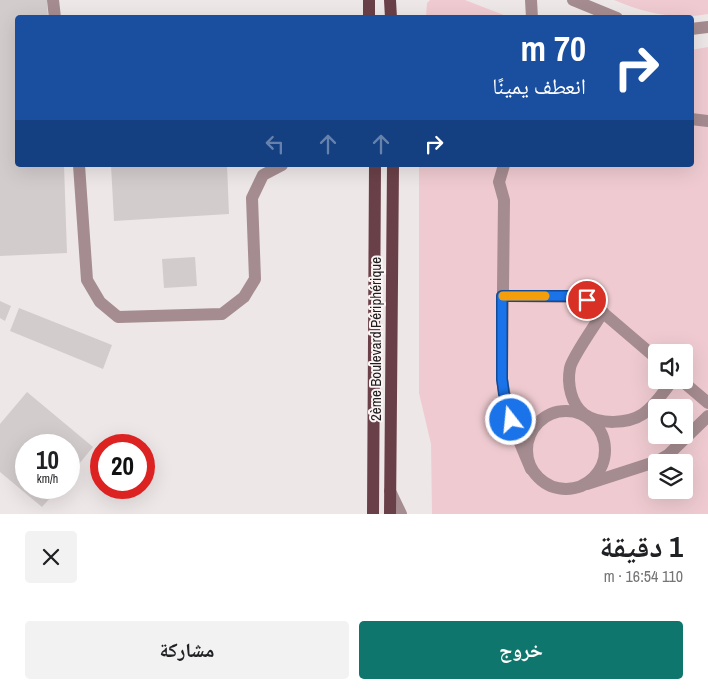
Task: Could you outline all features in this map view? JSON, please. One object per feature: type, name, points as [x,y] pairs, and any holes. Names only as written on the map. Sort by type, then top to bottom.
[{"type":"main road","points":[[368,0],[369,15]]},
{"type":"main road","points":[[390,0],[391,15]]},
{"type":"main road","name":"2ème Boulevard Périphérique","points":[[373,514],[375,167]]},
{"type":"main road","name":"2ème Boulevard Périphérique","points":[[390,514],[393,167]]},
{"type":"street","points":[[53,0],[55,15]]},
{"type":"street","points":[[531,0],[532,15]]},
{"type":"street","points":[[572,0],[608,15]]},
{"type":"street","points":[[694,29],[708,27]]},
{"type":"street","points":[[694,119],[708,121]]},
{"type":"street","points":[[79,167],[86,280],[100,302],[118,317],[222,314],[244,297],[255,279],[252,198],[263,175],[278,167]]},
{"type":"street","points":[[503,167],[499,182],[504,200],[502,379],[504,394],[515,432],[531,469],[540,479],[552,486],[565,489],[580,486],[658,461],[668,455],[708,416]]},
{"type":"street","points":[[502,296],[580,297],[594,304],[648,351]]},
{"type":"street","points":[[580,486],[592,479],[601,469],[605,456],[605,442],[603,434],[596,423],[575,402],[570,391],[570,366],[603,312]]},
{"type":"street","points":[[531,469],[527,456],[528,442],[532,429],[541,418],[554,412],[572,410],[600,420],[617,423],[630,420],[652,407],[666,389]]},
{"type":"street","points":[[692,389],[708,403]]},
{"type":"street","points":[[390,491],[401,514]]},
{"type":"shaded area","points":[[430,0],[465,0],[504,15],[426,15],[427,3]]},
{"type":"shaded area","points":[[614,0],[708,0],[708,14],[695,16],[666,15],[637,9]]},
{"type":"shaded area","points":[[708,47],[708,514],[432,514],[431,444],[419,393],[419,167],[694,167],[694,49]]},
{"type":"building","points":[[0,0],[47,0],[48,15],[15,15],[15,167],[64,167],[67,253],[0,256]]},
{"type":"building","points":[[111,167],[227,167],[229,214],[114,221]]},
{"type":"building","points":[[195,257],[197,286],[164,288],[162,259]]},
{"type":"building","points":[[0,301],[11,306],[5,321],[0,318]]},
{"type":"building","points":[[19,308],[112,345],[103,369],[10,331]]},
{"type":"building","points":[[27,392],[77,434],[15,434],[15,484],[0,472],[0,424]]},
{"type":"building","points":[[80,436],[90,444],[90,451],[80,463]]},
{"type":"building","points":[[32,499],[49,499],[42,507]]},
{"type":"slow traffic","points":[[503,296],[545,296]]},
{"type":"route","points":[[511,420],[502,379],[502,296],[571,296],[587,300]]}]
